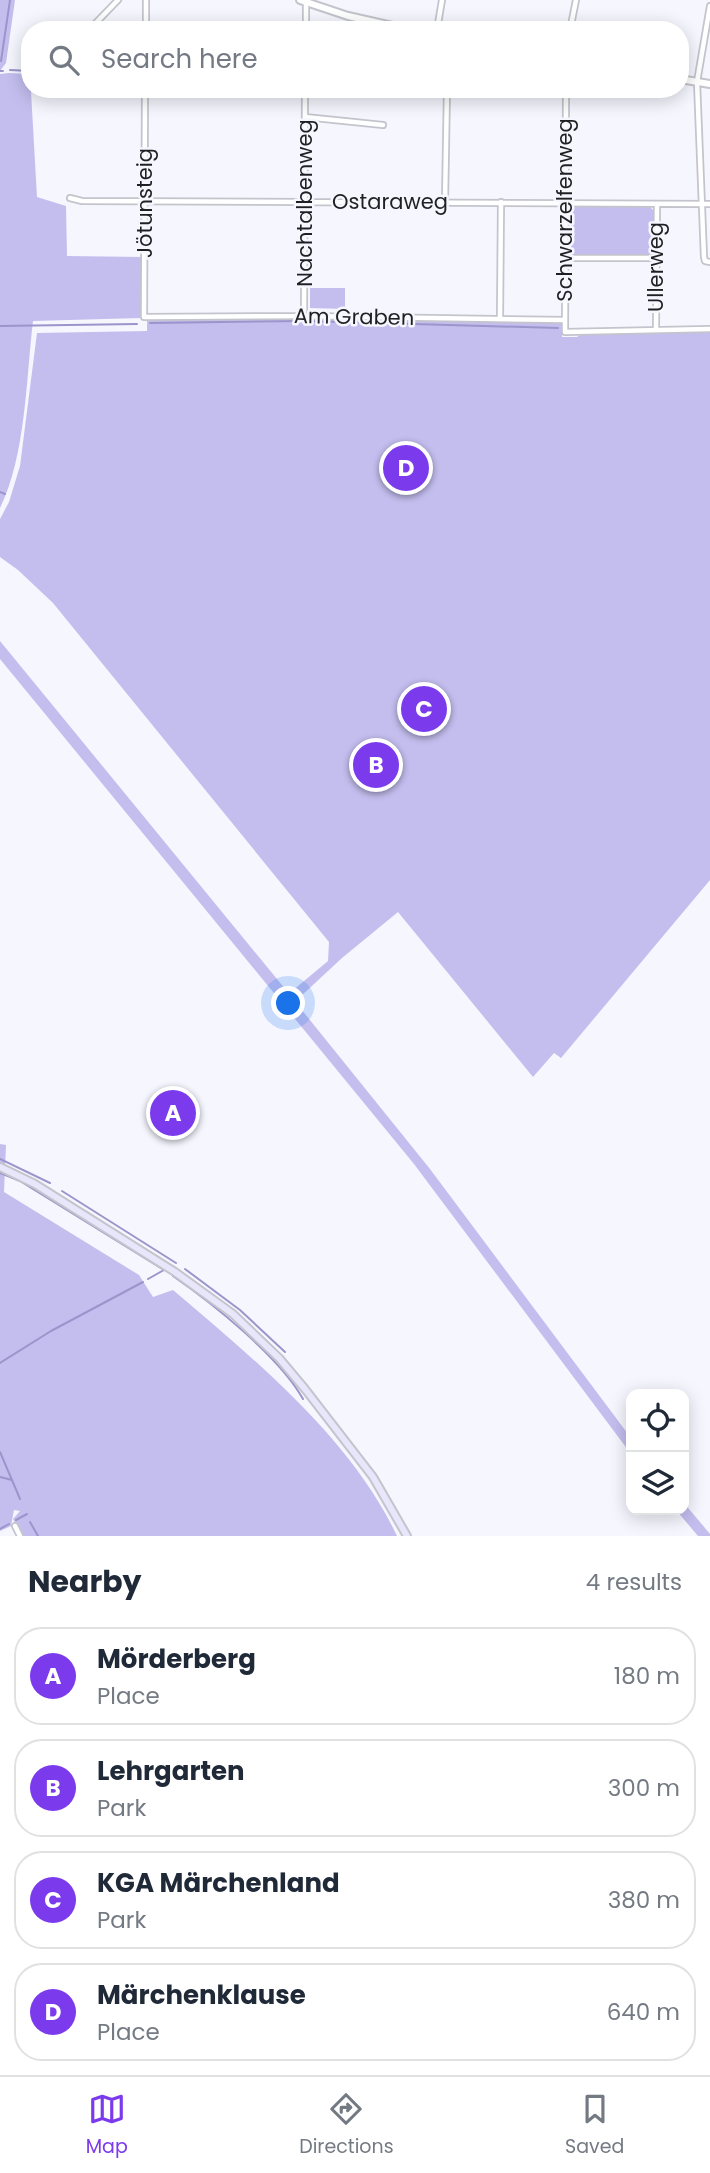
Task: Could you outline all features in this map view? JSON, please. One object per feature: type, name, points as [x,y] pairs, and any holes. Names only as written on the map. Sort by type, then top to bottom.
[{"type":"main road","points":[[0,1167],[35,1184],[175,1272],[249,1329],[296,1378],[356,1455],[387,1498],[407,1536]]},
{"type":"street","points":[[98,21],[118,0]]},
{"type":"street","points":[[146,0],[146,21]]},
{"type":"street","points":[[438,21],[442,0]]},
{"type":"street","points":[[572,21],[576,0]]},
{"type":"street","points":[[305,21],[304,1],[370,21]]},
{"type":"street","points":[[708,262],[702,204],[697,82],[710,6]]},
{"type":"street","points":[[689,81],[710,84]]},
{"type":"street","name":"Jötunsteig","points":[[144,317],[145,98]]},
{"type":"street","name":"Nachtalbenweg","points":[[304,316],[305,98]]},
{"type":"street","points":[[445,202],[447,98]]},
{"type":"street","name":"Schwarzelfenweg","points":[[566,98],[565,332],[656,330]]},
{"type":"street","points":[[306,117],[383,125]]},
{"type":"street","name":"Ostaraweg","points":[[70,198],[82,201],[710,204]]},
{"type":"street","points":[[500,318],[501,202]]},
{"type":"street","name":"Ullerweg","points":[[656,330],[657,204]]},
{"type":"street","points":[[565,258],[656,258]]},
{"type":"street","name":"Am Graben","points":[[144,317],[304,316],[565,320]]},
{"type":"street","points":[[656,330],[710,329]]},
{"type":"street","points":[[15,1526],[20,1536]]},
{"type":"shaded area","points":[[0,0],[15,0],[6,63],[0,71]]},
{"type":"shaded area","points":[[0,74],[21,74],[21,98],[31,98],[37,197],[66,206],[67,256],[143,257],[141,318],[33,321],[20,441],[9,487],[0,508]]},
{"type":"shaded area","points":[[573,207],[650,207],[654,211],[654,251],[648,257],[571,255]]},
{"type":"shaded area","points":[[310,288],[345,288],[345,309],[310,308]]},
{"type":"shaded area","points":[[303,318],[562,322],[562,337],[577,337],[581,334],[710,332],[710,880],[561,1058],[554,1053],[533,1077],[398,912],[342,958],[300,997],[297,1004],[430,1169],[626,1431],[626,1447],[414,1164],[0,659],[0,641],[286,990],[292,991],[328,961],[329,942],[53,603],[0,557],[0,519],[9,502],[20,466],[37,333],[147,331],[147,320]]},
{"type":"shaded area","points":[[0,1144],[6,1145],[4,1192],[139,1275],[153,1297],[173,1290],[236,1344],[327,1433],[354,1466],[397,1536],[22,1536],[13,1519],[20,1511],[14,1510],[11,1526],[0,1531]]},
{"type":"shaded area","points":[[689,1509],[710,1534],[698,1536],[680,1515],[689,1515]]},
{"type":"waterway","points":[[1,61],[10,0]]},
{"type":"waterway","points":[[10,70],[21,71]]},
{"type":"waterway","points":[[150,323],[301,321]]},
{"type":"waterway","points":[[309,321],[558,328]]},
{"type":"waterway","points":[[0,326],[137,324]]},
{"type":"waterway","points":[[0,492],[5,494]]},
{"type":"waterway","points":[[0,1159],[50,1183]]},
{"type":"waterway","points":[[0,1173],[20,1181],[164,1270],[148,1279]]},
{"type":"waterway","points":[[62,1191],[176,1263]]},
{"type":"waterway","points":[[185,1269],[240,1310],[285,1352]]},
{"type":"waterway","points":[[173,1276],[207,1301],[262,1349],[303,1399]]},
{"type":"waterway","points":[[0,1363],[51,1331],[143,1282]]},
{"type":"waterway","points":[[0,1452],[20,1499]]},
{"type":"waterway","points":[[0,1477],[12,1480]]},
{"type":"waterway","points":[[16,1520],[27,1514]]},
{"type":"waterway","points":[[30,1522],[38,1536]]},
{"type":"waterway","points":[[0,1529],[9,1524]]},
{"type":"place","name":"Märchenklause","points":[[406,468]]},
{"type":"place","name":"KGA Märchenland","points":[[424,709]]},
{"type":"place","name":"Lehrgarten","points":[[376,765]]},
{"type":"place","name":"Mörderberg","points":[[173,1113]]}]
